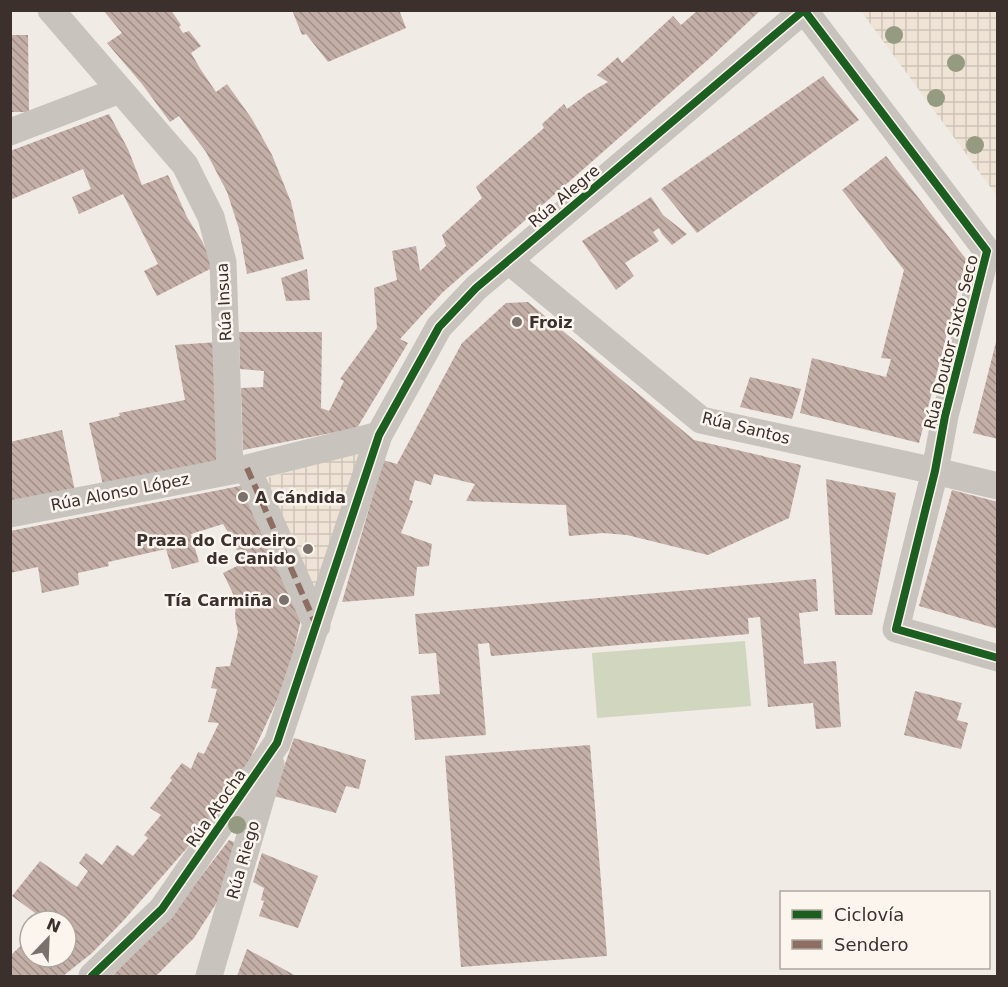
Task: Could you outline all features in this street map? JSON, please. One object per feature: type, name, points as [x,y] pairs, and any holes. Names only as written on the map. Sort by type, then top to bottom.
[{"type":"street","name":"Rúa Insua","points":[[51,10],[185,165],[211,217],[223,262],[239,469]]},
{"type":"street","name":"Rúa Alegre","points":[[379,435],[439,327],[476,288],[804,11]]},
{"type":"street","name":"Rúa Doutor Sixto Seco","points":[[804,11],[987,250],[945,416],[935,471],[896,629],[998,658]]},
{"type":"street","points":[[10,132],[120,90]]},
{"type":"street","name":"Rúa Santos","points":[[509,261],[701,420],[998,486]]},
{"type":"street","points":[[317,626],[239,469],[379,435]]},
{"type":"street","points":[[317,626],[379,435]]},
{"type":"street","name":"Rúa Alonso López","points":[[10,514],[239,469]]},
{"type":"street","name":"Rúa Atocha","points":[[92,976],[162,909],[277,743],[317,626]]},
{"type":"street","name":"Rúa Riego","points":[[209,976],[277,743]]},
{"type":"green space","points":[[745,641],[751,706],[597,718],[592,653]]},
{"type":"shaded area","points":[[861,11],[997,11],[997,196]]},
{"type":"shaded area","name":"Praza do Cruceiro de Canido","points":[[363,450],[313,616],[253,482]]},
{"type":"building","points":[[103,10],[171,10],[181,25],[179,27],[183,33],[189,31],[201,46],[191,53],[201,70],[216,92],[227,84],[252,119],[272,155],[291,202],[304,259],[247,274],[239,229],[227,192],[206,152],[179,116],[170,122],[142,84],[107,43],[122,33]]},
{"type":"building","points":[[292,10],[399,10],[406,28],[328,62],[306,34],[302,35]]},
{"type":"building","points":[[698,10],[761,10],[710,58],[442,293],[400,339],[408,343],[357,428],[243,450],[241,388],[263,387],[264,371],[240,369],[239,332],[322,332],[321,408],[329,411],[344,381],[340,379],[377,328],[374,288],[397,280],[392,251],[416,246],[420,271],[446,246],[442,235],[482,198],[476,187],[544,128],[542,124],[564,104],[567,109],[608,82],[597,75],[618,57],[622,63],[673,16],[681,25]]},
{"type":"building","points":[[10,35],[28,35],[29,112],[10,112]]},
{"type":"building","points":[[823,76],[859,120],[697,233],[661,189]]},
{"type":"building","points":[[109,114],[128,149],[142,185],[168,175],[214,267],[157,296],[144,271],[158,264],[123,194],[79,214],[72,197],[91,189],[83,169],[10,200],[10,151]]},
{"type":"building","points":[[886,156],[966,259],[919,443],[800,413],[812,358],[886,377],[891,359],[881,358],[904,270],[842,190]]},
{"type":"building","points":[[651,197],[663,215],[687,234],[672,245],[659,228],[653,232],[659,241],[625,263],[634,276],[616,290],[582,241]]},
{"type":"building","points":[[307,269],[310,300],[286,301],[281,278]]},
{"type":"building","points":[[528,302],[694,440],[801,465],[789,518],[708,555],[627,535],[603,533],[569,536],[566,505],[466,501],[475,484],[434,474],[431,485],[415,480],[409,500],[413,501],[401,533],[432,544],[429,566],[417,567],[414,596],[342,602],[383,460],[397,464],[462,343],[506,303]]},
{"type":"building","points":[[998,339],[998,439],[973,433]]},
{"type":"building","points":[[218,342],[222,462],[103,485],[89,423],[120,416],[119,413],[185,400],[175,345]]},
{"type":"building","points":[[750,377],[801,389],[792,419],[740,407]]},
{"type":"building","points":[[62,430],[75,491],[10,504],[10,442]]},
{"type":"building","points":[[826,479],[896,493],[872,615],[835,615]]},
{"type":"building","points":[[250,484],[303,610],[291,663],[279,696],[244,772],[194,840],[124,920],[78,964],[78,909],[30,909],[12,896],[40,861],[77,887],[88,871],[79,863],[86,853],[102,865],[117,845],[133,856],[148,838],[144,835],[161,815],[150,808],[182,763],[191,769],[198,752],[204,754],[219,723],[208,722],[217,689],[211,688],[216,667],[230,666],[238,632],[235,617],[236,600],[223,573],[243,563],[223,524],[191,534],[199,562],[172,569],[166,549],[108,562],[109,566],[78,573],[79,585],[42,593],[38,567],[10,573],[10,531]]},
{"type":"building","points":[[952,490],[998,502],[998,629],[919,606]]},
{"type":"building","points":[[816,579],[818,611],[799,613],[804,664],[836,661],[841,727],[816,729],[813,703],[768,707],[760,617],[748,618],[749,634],[491,656],[489,643],[478,644],[486,735],[415,740],[411,696],[440,694],[436,653],[419,654],[415,614]]},
{"type":"building","points":[[915,691],[962,703],[957,720],[968,723],[961,749],[904,735]]},
{"type":"building","points":[[294,738],[366,760],[359,789],[346,786],[336,813],[274,796]]},
{"type":"building","points":[[590,745],[607,956],[461,967],[445,756]]},
{"type":"building","points":[[229,840],[239,844],[221,896],[194,938],[156,976],[112,976],[169,918]]},
{"type":"building","points":[[262,853],[318,876],[298,928],[259,916],[264,901],[261,900],[264,888],[253,882]]},
{"type":"building","points":[[18,948],[18,969],[72,969],[63,976],[10,976],[10,956]]},
{"type":"building","points":[[247,949],[296,976],[237,976]]},
{"type":"marked path","points":[[247,468],[316,625]]},
{"type":"cycle path","points":[[804,10],[987,251],[945,416],[935,471],[896,629],[998,658]]},
{"type":"cycle path","points":[[92,976],[162,909],[277,743],[379,435],[439,327],[476,288],[804,10]]},
{"type":"place","name":"Froiz","points":[[517,322]]},
{"type":"place","name":"A Cándida","points":[[243,497]]},
{"type":"place","name":"Praza do Cruceiro de Canido","points":[[308,549]]},
{"type":"place","name":"Tía Carmiña","points":[[284,600]]}]
